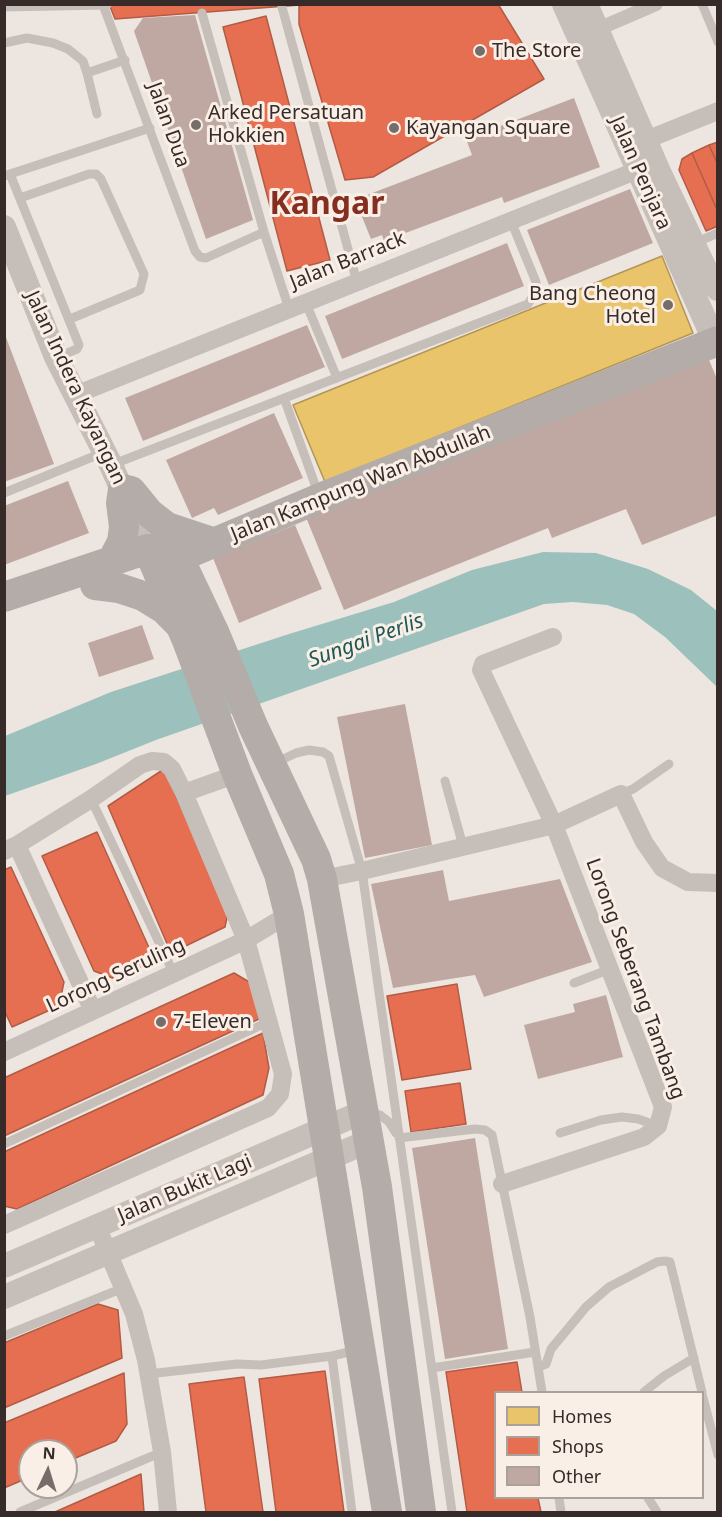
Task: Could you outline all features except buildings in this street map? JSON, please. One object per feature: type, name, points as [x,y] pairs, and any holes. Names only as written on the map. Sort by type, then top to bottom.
[{"type":"main road","name":"Jalan Kampung Wan Abdullah","points":[[4,618],[161,558],[215,543],[320,498],[717,344]]},
{"type":"main road","points":[[113,469],[149,513],[167,527],[215,543]]},
{"type":"main road","points":[[112,561],[122,542],[124,527],[113,469]]},
{"type":"main road","points":[[4,597],[112,561],[161,558],[194,634],[224,739],[279,874],[289,914],[326,1144],[346,1353],[387,1512]]},
{"type":"main road","points":[[95,585],[119,588],[143,596],[164,609],[194,634],[253,726],[316,859],[322,879],[377,1187],[414,1354],[421,1512]]},
{"type":"street","name":"Jalan Penjara","points":[[564,4],[717,344]]},
{"type":"street","name":"Jalan Penjara","points":[[586,4],[646,140],[711,281],[717,289]]},
{"type":"street","points":[[598,29],[656,4]]},
{"type":"street","points":[[646,140],[717,111]]},
{"type":"street","name":"Jalan Barrack","points":[[75,394],[638,170]]},
{"type":"street","name":"Jalan Indera Kayangan","points":[[4,227],[56,357],[161,558]]},
{"type":"street","name":"Lorong Seberang Tambang","points":[[501,1184],[644,1137],[658,1125],[663,1107],[554,825],[481,670],[483,664],[553,637]]},
{"type":"street","points":[[4,1225],[268,1108],[280,1094],[283,1074],[246,940],[172,769],[164,762],[152,761],[140,765],[91,799],[11,848],[93,1011]]},
{"type":"street","points":[[183,793],[237,774]]},
{"type":"street","points":[[322,879],[554,825],[621,794],[644,842],[662,868],[688,882],[717,883]]},
{"type":"street","name":"Lorong Seruling","points":[[5,1050],[246,940],[289,914]]},
{"type":"street","name":"Jalan Bukit Lagi","points":[[4,1297],[108,1252],[326,1144],[365,1112]]},
{"type":"street","points":[[326,1144],[369,1141]]},
{"type":"street","name":"Jalan Bukit Lagi","points":[[5,1264],[97,1226],[326,1144]]},
{"type":"street","points":[[97,1226],[134,1314],[162,1452],[168,1512]]},
{"type":"lane","points":[[702,4],[717,42]]},
{"type":"lane","name":"Jalan Dua","points":[[103,5],[195,251],[200,257],[206,258],[264,232]]},
{"type":"lane","points":[[4,7],[110,5]]},
{"type":"lane","points":[[282,7],[357,282]]},
{"type":"lane","points":[[202,13],[264,232],[297,306],[337,378]]},
{"type":"lane","points":[[4,44],[27,38],[68,50],[83,61],[97,114]]},
{"type":"lane","points":[[87,73],[125,60]]},
{"type":"lane","points":[[56,357],[77,349],[79,345],[20,198],[7,175],[150,128]]},
{"type":"lane","points":[[20,198],[89,174],[96,174],[101,178],[144,274],[140,290],[70,319]]},
{"type":"lane","points":[[4,493],[113,469],[284,398],[528,304],[535,293],[536,282],[511,221]]},
{"type":"lane","points":[[704,238],[717,233]]},
{"type":"lane","points":[[284,398],[320,498]]},
{"type":"lane","points":[[271,765],[296,753],[309,750],[323,752],[328,756],[362,871],[399,1138],[414,1354],[432,1368],[452,1512]]},
{"type":"lane","points":[[621,794],[633,789],[669,764]]},
{"type":"lane","points":[[445,781],[463,846]]},
{"type":"lane","points":[[91,799],[174,974]]},
{"type":"lane","points":[[574,983],[610,969]]},
{"type":"lane","points":[[4,1144],[268,1023]]},
{"type":"lane","points":[[365,1112],[380,1115],[389,1122],[399,1138]]},
{"type":"lane","points":[[560,1133],[601,1120],[622,1117],[658,1125]]},
{"type":"lane","points":[[399,1138],[475,1129],[485,1130],[492,1135],[530,1317],[542,1391]]},
{"type":"lane","points":[[538,1367],[546,1364],[551,1349],[586,1307],[609,1287],[657,1262],[665,1261],[670,1262],[702,1391]]},
{"type":"lane","points":[[4,1336],[123,1288]]},
{"type":"lane","points":[[432,1368],[535,1352]]},
{"type":"lane","points":[[148,1374],[237,1364],[261,1365],[346,1353],[352,1512]]},
{"type":"lane","points":[[645,1391],[664,1376],[694,1358]]},
{"type":"lane","points":[[704,1401],[717,1455]]},
{"type":"lane","points":[[20,1512],[162,1452]]},
{"type":"lane","points":[[649,1499],[657,1512]]},
{"type":"water","name":"Sungai Perlis","points":[[543,552],[596,553],[648,569],[691,590],[717,611],[717,687],[665,637],[634,614],[607,605],[573,602],[544,604],[156,740],[5,796],[5,736],[111,692],[394,602],[472,570]]},
{"type":"place","name":"The Store","points":[[480,51]]},
{"type":"place","name":"Arked Persatuan Hokkien","points":[[196,125]]},
{"type":"place","name":"Kayangan Square","points":[[394,128]]},
{"type":"place","name":"Bang Cheong Hotel","points":[[668,305]]},
{"type":"place","name":"7-Eleven","points":[[161,1022]]},
{"type":"district","name":"Kangar","points":[[327,205]]}]
